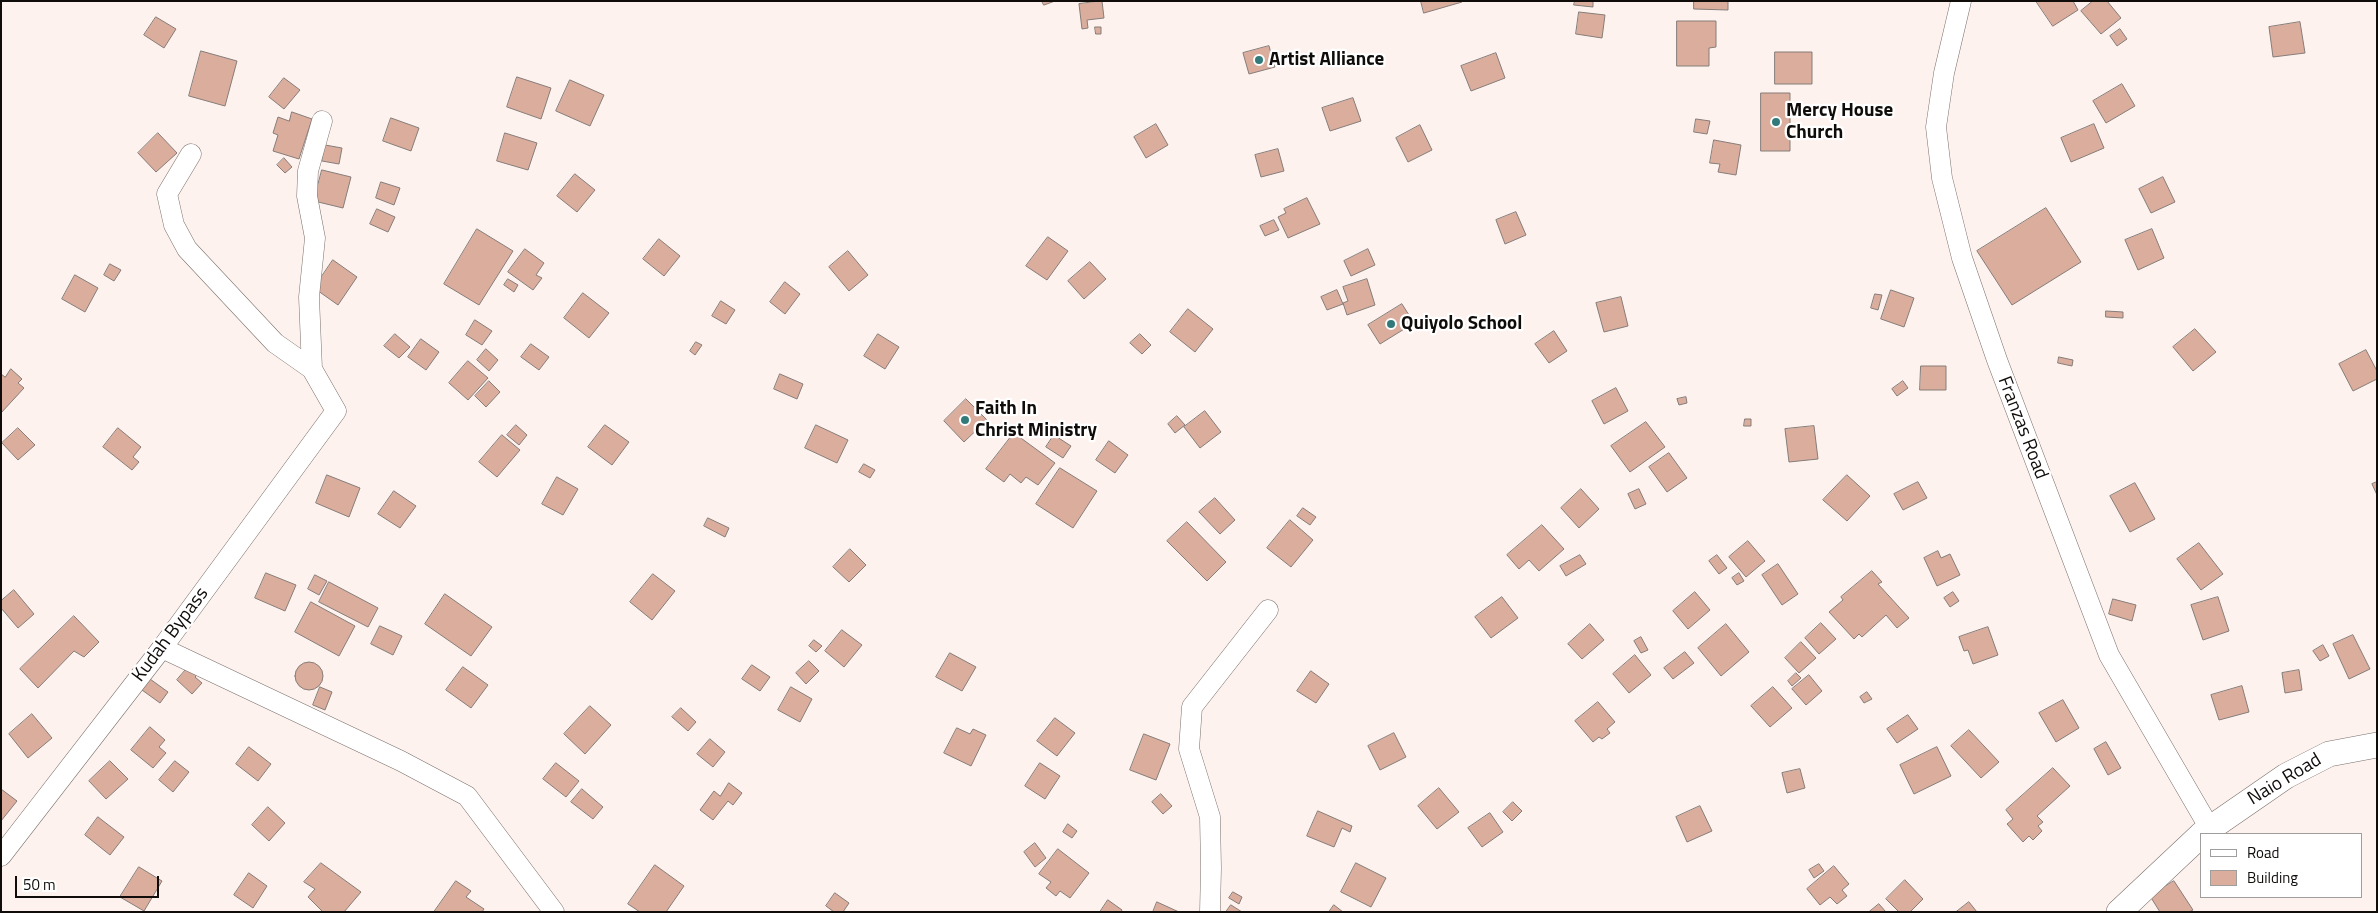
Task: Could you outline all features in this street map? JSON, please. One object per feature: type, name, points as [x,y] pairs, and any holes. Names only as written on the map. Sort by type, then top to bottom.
[{"type":"street","name":"Franzas Road","points":[[1961,1],[1944,72],[1936,127],[1942,178],[1962,258],[1996,360],[2109,654],[2204,832]]},
{"type":"street","points":[[312,369],[309,296],[315,238],[307,196],[308,171],[322,121]]},
{"type":"street","points":[[191,154],[167,194],[174,225],[187,249],[275,343],[312,369]]},
{"type":"street","name":"Kudah Bypass","points":[[1,856],[162,648],[336,412],[312,369]]},
{"type":"street","points":[[1210,912],[1212,868],[1210,817],[1189,749],[1192,707],[1268,610]]},
{"type":"street","points":[[162,648],[400,761],[467,796],[554,912]]},
{"type":"street","name":"Naio Road","points":[[2204,832],[2286,776],[2329,754],[2377,745]]},
{"type":"street","name":"Naio Road","points":[[2119,912],[2200,836]]},
{"type":"building","points":[[1042,1],[1055,1],[1044,5]]},
{"type":"building","points":[[1102,1],[1104,18],[1087,20],[1088,28],[1082,29],[1079,4]]},
{"type":"building","points":[[1421,1],[1461,1],[1462,2],[1424,13]]},
{"type":"building","points":[[1575,1],[1593,1],[1593,7],[1574,5]]},
{"type":"building","points":[[1694,1],[1728,1],[1728,10],[1694,9]]},
{"type":"building","points":[[2036,1],[2073,1],[2078,10],[2053,26]]},
{"type":"building","points":[[2093,1],[2107,1],[2121,18],[2101,34],[2081,11]]},
{"type":"building","points":[[1579,12],[1605,15],[1602,38],[1576,34]]},
{"type":"building","points":[[156,17],[176,29],[164,48],[144,35]]},
{"type":"building","points":[[1677,21],[1716,21],[1716,47],[1709,48],[1709,66],[1677,66]]},
{"type":"building","points":[[2300,22],[2305,53],[2273,57],[2269,27]]},
{"type":"building","points":[[1095,27],[1101,27],[1101,34],[1096,34]]},
{"type":"building","points":[[2120,29],[2127,39],[2117,46],[2110,36]]},
{"type":"building","name":"Artist Alliance","points":[[1269,46],[1275,67],[1249,74],[1243,53]]},
{"type":"building","points":[[201,51],[237,61],[225,106],[189,96]]},
{"type":"building","points":[[1775,52],[1812,52],[1812,84],[1775,84]]},
{"type":"building","points":[[1496,53],[1505,78],[1471,91],[1461,66]]},
{"type":"building","points":[[517,77],[551,88],[541,119],[507,107]]},
{"type":"building","points":[[284,78],[300,90],[284,109],[269,97]]},
{"type":"building","points":[[570,80],[604,95],[590,126],[556,111]]},
{"type":"building","points":[[2122,84],[2135,106],[2106,123],[2093,101]]},
{"type":"building","name":"Mercy House Church","points":[[1761,93],[1790,93],[1790,151],[1761,151]]},
{"type":"building","points":[[1353,98],[1361,121],[1330,131],[1322,108]]},
{"type":"building","points":[[292,112],[312,119],[299,159],[273,151],[278,135],[273,133],[278,117],[289,121]]},
{"type":"building","points":[[391,118],[419,128],[411,151],[383,141]]},
{"type":"building","points":[[1696,119],[1710,121],[1707,134],[1694,132]]},
{"type":"building","points":[[1156,124],[1168,145],[1146,158],[1134,137]]},
{"type":"building","points":[[2094,124],[2104,148],[2071,162],[2061,138]]},
{"type":"building","points":[[1420,125],[1432,150],[1408,162],[1396,138]]},
{"type":"building","points":[[158,133],[177,153],[156,172],[138,153]]},
{"type":"building","points":[[505,133],[537,143],[528,170],[497,161]]},
{"type":"building","points":[[1714,140],[1741,145],[1736,175],[1718,172],[1720,164],[1710,163]]},
{"type":"building","points":[[325,145],[342,148],[339,164],[322,161]]},
{"type":"building","points":[[1278,149],[1284,171],[1261,177],[1255,155]]},
{"type":"building","points":[[284,158],[292,167],[285,173],[277,165]]},
{"type":"building","points":[[322,170],[351,177],[343,208],[314,201]]},
{"type":"building","points":[[575,174],[595,190],[577,212],[557,196]]},
{"type":"building","points":[[2163,177],[2175,202],[2151,213],[2139,189]]},
{"type":"building","points":[[381,182],[400,188],[394,205],[376,198]]},
{"type":"building","points":[[1307,198],[1320,224],[1288,238],[1278,217],[1286,213],[1284,209]]},
{"type":"building","points":[[2046,208],[2081,262],[2012,305],[1977,251]]},
{"type":"building","points":[[377,209],[395,217],[388,232],[370,224]]},
{"type":"building","points":[[1516,212],[1526,235],[1505,244],[1496,220]]},
{"type":"building","points":[[1274,220],[1279,230],[1265,236],[1260,226]]},
{"type":"building","points":[[477,229],[513,251],[479,305],[444,284]]},
{"type":"building","points":[[2152,229],[2164,258],[2138,270],[2125,240]]},
{"type":"building","points":[[1048,237],[1068,251],[1047,280],[1026,266]]},
{"type":"building","points":[[659,239],[680,256],[664,276],[643,259]]},
{"type":"building","points":[[525,249],[544,263],[536,275],[542,278],[533,290],[508,272]]},
{"type":"building","points":[[1368,249],[1375,265],[1351,276],[1344,261]]},
{"type":"building","points":[[848,251],[868,275],[849,291],[829,267]]},
{"type":"building","points":[[333,260],[357,277],[338,305],[314,288]]},
{"type":"building","points":[[1090,262],[1106,279],[1084,299],[1068,281]]},
{"type":"building","points":[[110,264],[121,270],[114,281],[104,275]]},
{"type":"building","points":[[75,275],[98,288],[85,312],[62,299]]},
{"type":"building","points":[[508,279],[518,285],[514,292],[504,285]]},
{"type":"building","points":[[1367,279],[1375,305],[1347,315],[1343,303],[1348,301],[1343,287]]},
{"type":"building","points":[[785,282],[800,294],[785,314],[770,302]]},
{"type":"building","points":[[1337,290],[1343,304],[1327,310],[1321,297]]},
{"type":"building","points":[[1891,290],[1914,298],[1904,327],[1881,319]]},
{"type":"building","points":[[583,293],[609,313],[589,338],[564,318]]},
{"type":"building","points":[[1875,294],[1882,295],[1878,310],[1871,308]]},
{"type":"building","points":[[1621,297],[1628,326],[1604,332],[1596,303]]},
{"type":"building","points":[[721,301],[735,310],[726,324],[712,316]]},
{"type":"building","name":"Quiyolo School","points":[[1402,304],[1414,323],[1380,344],[1368,325]]},
{"type":"building","points":[[1188,309],[1213,329],[1195,352],[1170,332]]},
{"type":"building","points":[[2106,311],[2123,312],[2123,318],[2106,317]]},
{"type":"building","points":[[475,320],[492,331],[482,345],[466,335]]},
{"type":"building","points":[[2195,329],[2216,352],[2193,371],[2173,347]]},
{"type":"building","points":[[1554,331],[1567,351],[1549,363],[1535,344]]},
{"type":"building","points":[[395,334],[410,347],[399,358],[384,346]]},
{"type":"building","points":[[878,334],[899,347],[885,369],[864,356]]},
{"type":"building","points":[[1140,334],[1151,345],[1142,354],[1130,343]]},
{"type":"building","points":[[421,339],[439,352],[426,370],[408,357]]},
{"type":"building","points":[[696,342],[702,345],[695,355],[690,351]]},
{"type":"building","points":[[531,344],[549,357],[539,370],[521,357]]},
{"type":"building","points":[[486,349],[498,360],[489,371],[477,360]]},
{"type":"building","points":[[2366,350],[2377,371],[2377,379],[2353,391],[2339,364]]},
{"type":"building","points":[[2059,357],[2073,360],[2072,366],[2058,363]]},
{"type":"building","points":[[468,361],[488,378],[468,400],[449,383]]},
{"type":"building","points":[[1921,366],[1946,366],[1946,390],[1920,390]]},
{"type":"building","points":[[11,369],[22,379],[18,383],[24,388],[1,413],[1,374],[5,377]]},
{"type":"building","points":[[780,374],[803,384],[797,399],[774,389]]},
{"type":"building","points":[[489,381],[500,392],[486,407],[475,396]]},
{"type":"building","points":[[1903,381],[1908,388],[1897,396],[1892,389]]},
{"type":"building","points":[[1616,388],[1628,411],[1604,424],[1592,401]]},
{"type":"building","points":[[1686,397],[1687,403],[1679,405],[1677,399]]},
{"type":"building","name":"Faith In Christ Ministry","points":[[966,399],[987,420],[964,442],[944,421]]},
{"type":"building","points":[[1205,411],[1221,432],[1200,448],[1184,427]]},
{"type":"building","points":[[1177,416],[1185,425],[1175,433],[1168,424]]},
{"type":"building","points":[[1745,419],[1751,419],[1751,426],[1744,426]]},
{"type":"building","points":[[1646,422],[1665,447],[1630,472],[1611,446]]},
{"type":"building","points":[[516,425],[527,435],[519,445],[507,435]]},
{"type":"building","points":[[605,425],[629,442],[612,465],[588,447]]},
{"type":"building","points":[[816,425],[848,440],[837,463],[805,448]]},
{"type":"building","points":[[1814,426],[1818,459],[1789,462],[1785,429]]},
{"type":"building","points":[[18,428],[35,445],[18,460],[2,443]]},
{"type":"building","points":[[118,428],[141,447],[133,457],[139,462],[132,470],[103,447]]},
{"type":"building","points":[[1014,433],[1055,463],[1038,485],[1026,477],[1021,483],[1010,474],[1004,482],[986,469]]},
{"type":"building","points":[[502,435],[520,450],[497,477],[479,462]]},
{"type":"building","points":[[1054,435],[1071,446],[1063,458],[1046,447]]},
{"type":"building","points":[[1109,441],[1128,455],[1115,473],[1096,460]]},
{"type":"building","points":[[1669,453],[1687,478],[1667,492],[1649,467]]},
{"type":"building","points":[[864,464],[875,470],[870,478],[859,472]]},
{"type":"building","points":[[1060,468],[1097,491],[1073,528],[1036,504]]},
{"type":"building","points":[[327,475],[360,488],[349,517],[316,503]]},
{"type":"building","points":[[1847,475],[1870,496],[1847,521],[1823,500]]},
{"type":"building","points":[[557,477],[578,489],[563,515],[542,504]]},
{"type":"building","points":[[1918,482],[1927,498],[1903,510],[1894,494]]},
{"type":"building","points":[[2377,482],[2377,495],[2372,484]]},
{"type":"building","points":[[2135,483],[2155,519],[2130,532],[2110,496]]},
{"type":"building","points":[[1581,489],[1599,509],[1579,528],[1561,508]]},
{"type":"building","points":[[1639,489],[1646,504],[1635,509],[1628,494]]},
{"type":"building","points":[[394,491],[416,506],[400,528],[378,514]]},
{"type":"building","points":[[1215,498],[1235,520],[1220,534],[1199,512]]},
{"type":"building","points":[[1303,508],[1316,517],[1310,525],[1297,516]]},
{"type":"building","points":[[708,518],[729,528],[725,537],[704,526]]},
{"type":"building","points":[[1290,520],[1313,540],[1291,567],[1267,548]]},
{"type":"building","points":[[1187,522],[1226,562],[1207,581],[1167,541]]},
{"type":"building","points":[[1542,525],[1564,549],[1539,571],[1529,560],[1519,569],[1507,555]]},
{"type":"building","points":[[1748,541],[1765,561],[1746,577],[1729,557]]},
{"type":"building","points":[[2199,543],[2223,574],[2201,590],[2177,559]]},
{"type":"building","points":[[850,549],[866,565],[849,582],[833,567]]},
{"type":"building","points":[[1938,551],[1941,558],[1950,554],[1960,575],[1937,586],[1924,558]]},
{"type":"building","points":[[1580,555],[1586,564],[1566,576],[1560,566]]},
{"type":"building","points":[[1717,555],[1727,568],[1719,574],[1709,561]]},
{"type":"building","points":[[1778,564],[1798,594],[1782,605],[1762,575]]},
{"type":"building","points":[[1872,571],[1882,582],[1878,584],[1909,618],[1897,628],[1886,615],[1862,637],[1859,634],[1854,639],[1829,612],[1843,600],[1841,597]]},
{"type":"building","points":[[266,573],[296,585],[285,611],[255,598]]},
{"type":"building","points":[[1739,573],[1744,581],[1737,585],[1732,578]]},
{"type":"building","points":[[653,574],[675,591],[652,620],[630,602]]},
{"type":"building","points":[[315,575],[327,581],[319,595],[308,589]]},
{"type":"building","points":[[329,582],[378,608],[368,627],[319,602]]},
{"type":"building","points":[[14,590],[34,614],[18,628],[1,608],[1,601]]},
{"type":"building","points":[[1695,592],[1710,610],[1688,629],[1673,611]]},
{"type":"building","points":[[1953,592],[1959,601],[1950,607],[1944,598]]},
{"type":"building","points":[[445,594],[492,627],[471,656],[425,624]]},
{"type":"building","points":[[1502,597],[1518,618],[1491,638],[1475,617]]},
{"type":"building","points":[[2218,597],[2229,631],[2203,640],[2191,605]]},
{"type":"building","points":[[2113,599],[2136,605],[2132,621],[2109,614]]},
{"type":"building","points":[[311,602],[355,626],[339,656],[295,632]]},
{"type":"building","points":[[74,616],[99,642],[84,657],[74,651],[38,688],[20,669]]},
{"type":"building","points":[[1821,623],[1836,639],[1819,654],[1805,638]]},
{"type":"building","points":[[1590,624],[1604,640],[1582,659],[1568,644]]},
{"type":"building","points":[[1726,624],[1749,652],[1721,676],[1698,648]]},
{"type":"building","points":[[380,626],[402,636],[393,655],[371,644]]},
{"type":"building","points":[[1988,627],[1998,655],[1973,664],[1968,650],[1964,651],[1959,637]]},
{"type":"building","points":[[842,630],[862,645],[844,667],[825,651]]},
{"type":"building","points":[[2353,635],[2370,669],[2349,679],[2333,644]]},
{"type":"building","points":[[1641,637],[1648,650],[1641,653],[1634,641]]},
{"type":"building","points":[[814,640],[822,646],[816,652],[809,646]]},
{"type":"building","points":[[1801,642],[1816,658],[1799,673],[1785,658]]},
{"type":"building","points":[[2323,645],[2329,656],[2320,661],[2313,651]]},
{"type":"building","points":[[1685,652],[1694,663],[1673,679],[1664,668]]},
{"type":"building","points":[[950,653],[976,667],[962,691],[936,677]]},
{"type":"building","points":[[1635,655],[1651,675],[1629,693],[1613,674]]},
{"type":"building","points":[[809,661],[819,671],[806,684],[796,673]]},
{"type":"building","points":[[309,662],[319,666],[323,676],[319,686],[309,690],[299,686],[295,676],[299,666]]},
{"type":"building","points":[[752,665],[770,677],[760,691],[742,679]]},
{"type":"building","points":[[189,666],[198,674],[195,677],[202,683],[192,694],[177,680]]},
{"type":"building","points":[[463,667],[488,685],[471,708],[446,690]]},
{"type":"building","points":[[2299,670],[2302,690],[2285,693],[2282,673]]},
{"type":"building","points":[[1311,671],[1329,684],[1316,703],[1297,691]]},
{"type":"building","points":[[1796,673],[1801,678],[1792,686],[1788,681]]},
{"type":"building","points":[[1809,675],[1822,691],[1806,705],[1792,689]]},
{"type":"building","points":[[150,679],[168,692],[160,703],[142,690]]},
{"type":"building","points":[[2242,686],[2249,712],[2219,720],[2211,695]]},
{"type":"building","points":[[320,687],[332,692],[325,710],[313,705]]},
{"type":"building","points":[[791,687],[812,699],[800,722],[778,710]]},
{"type":"building","points":[[1773,687],[1792,708],[1770,727],[1751,706]]},
{"type":"building","points":[[1867,692],[1872,699],[1864,703],[1860,697]]},
{"type":"building","points":[[2063,700],[2079,728],[2056,742],[2039,713]]},
{"type":"building","points":[[1598,702],[1615,722],[1607,729],[1610,733],[1602,739],[1599,737],[1593,742],[1575,721]]},
{"type":"building","points":[[590,706],[611,725],[585,754],[564,734]]},
{"type":"building","points":[[681,708],[696,722],[688,731],[672,717]]},
{"type":"building","points":[[32,714],[52,738],[28,758],[9,734]]},
{"type":"building","points":[[1908,715],[1918,729],[1897,743],[1887,729]]},
{"type":"building","points":[[1055,718],[1075,733],[1057,756],[1037,741]]},
{"type":"building","points":[[150,727],[165,740],[159,747],[166,753],[153,768],[131,750]]},
{"type":"building","points":[[957,728],[970,734],[973,729],[986,735],[971,766],[944,753]]},
{"type":"building","points":[[1969,730],[1999,762],[1981,778],[1951,746]]},
{"type":"building","points":[[1394,733],[1406,757],[1380,770],[1368,746]]},
{"type":"building","points":[[1144,734],[1170,744],[1156,780],[1130,770]]},
{"type":"building","points":[[710,739],[725,752],[713,767],[697,754]]},
{"type":"building","points":[[2106,742],[2121,768],[2108,775],[2094,749]]},
{"type":"building","points":[[249,747],[271,764],[258,781],[236,764]]},
{"type":"building","points":[[1937,747],[1951,776],[1914,794],[1900,765]]},
{"type":"building","points":[[110,761],[128,779],[106,799],[89,781]]},
{"type":"building","points":[[175,761],[189,772],[173,792],[159,780]]},
{"type":"building","points":[[556,763],[579,781],[566,797],[543,779]]},
{"type":"building","points":[[1040,763],[1060,776],[1045,799],[1025,786]]},
{"type":"building","points":[[2053,768],[2070,786],[2037,816],[2043,822],[2038,826],[2042,831],[2033,840],[2029,836],[2023,842],[2007,824],[2013,819],[2006,810]]},
{"type":"building","points":[[1800,769],[1805,788],[1787,793],[1782,773]]},
{"type":"building","points":[[729,783],[742,793],[733,805],[728,801],[713,820],[700,810],[714,791],[720,796]]},
{"type":"building","points":[[1439,788],[1459,812],[1437,829],[1418,806]]},
{"type":"building","points":[[1,789],[17,801],[1,821]]},
{"type":"building","points":[[582,789],[603,807],[593,819],[571,802]]},
{"type":"building","points":[[1161,794],[1172,806],[1163,814],[1152,802]]},
{"type":"building","points":[[1513,802],[1522,811],[1512,821],[1503,812]]},
{"type":"building","points":[[1700,806],[1712,831],[1687,842],[1676,817]]},
{"type":"building","points":[[268,807],[285,823],[269,841],[252,825]]},
{"type":"building","points":[[1318,811],[1352,826],[1350,832],[1342,828],[1334,847],[1307,836]]},
{"type":"building","points":[[1490,813],[1503,832],[1482,847],[1468,828]]},
{"type":"building","points":[[98,817],[124,837],[110,855],[85,835]]},
{"type":"building","points":[[1068,824],[1077,831],[1072,838],[1063,832]]},
{"type":"building","points":[[1035,843],[1046,858],[1035,867],[1024,852]]},
{"type":"building","points":[[1058,849],[1089,873],[1070,898],[1060,891],[1056,896],[1046,888],[1051,882],[1039,874]]},
{"type":"building","points":[[321,863],[361,892],[344,912],[323,912],[308,897],[315,889],[304,882]]},
{"type":"building","points":[[1356,863],[1386,878],[1371,907],[1341,892]]},
{"type":"building","points":[[1819,864],[1824,871],[1814,878],[1809,870]]},
{"type":"building","points":[[655,865],[684,886],[666,912],[640,912],[628,904]]},
{"type":"building","points":[[1834,866],[1849,884],[1842,890],[1847,896],[1837,904],[1830,897],[1820,905],[1807,889]]},
{"type":"building","points":[[139,867],[162,881],[144,911],[120,897]]},
{"type":"building","points":[[249,873],[267,886],[253,908],[234,895]]},
{"type":"building","points":[[1905,880],[1923,899],[1910,912],[1899,912],[1886,899]]},
{"type":"building","points":[[456,881],[471,891],[466,897],[484,909],[482,912],[434,912]]},
{"type":"building","points":[[2174,881],[2193,910],[2189,912],[2160,912],[2150,896]]},
{"type":"building","points":[[1233,892],[1242,897],[1239,904],[1229,898]]},
{"type":"building","points":[[835,893],[849,903],[843,912],[834,912],[826,906]]},
{"type":"building","points":[[1108,900],[1122,910],[1121,912],[1100,912]]},
{"type":"building","points":[[1157,902],[1179,912],[1153,912]]},
{"type":"building","points":[[1969,902],[1977,912],[1956,912]]},
{"type":"building","points":[[1879,904],[1886,912],[1869,912]]},
{"type":"building","points":[[1231,905],[1242,912],[1226,912]]},
{"type":"building","points":[[1334,905],[1343,912],[1329,912]]},
{"type":"place","name":"Artist Alliance","points":[[1259,60]]},
{"type":"place","name":"Mercy House Church","points":[[1776,122]]},
{"type":"place","name":"Quiyolo School","points":[[1391,324]]},
{"type":"place","name":"Faith In Christ Ministry","points":[[965,420]]}]
